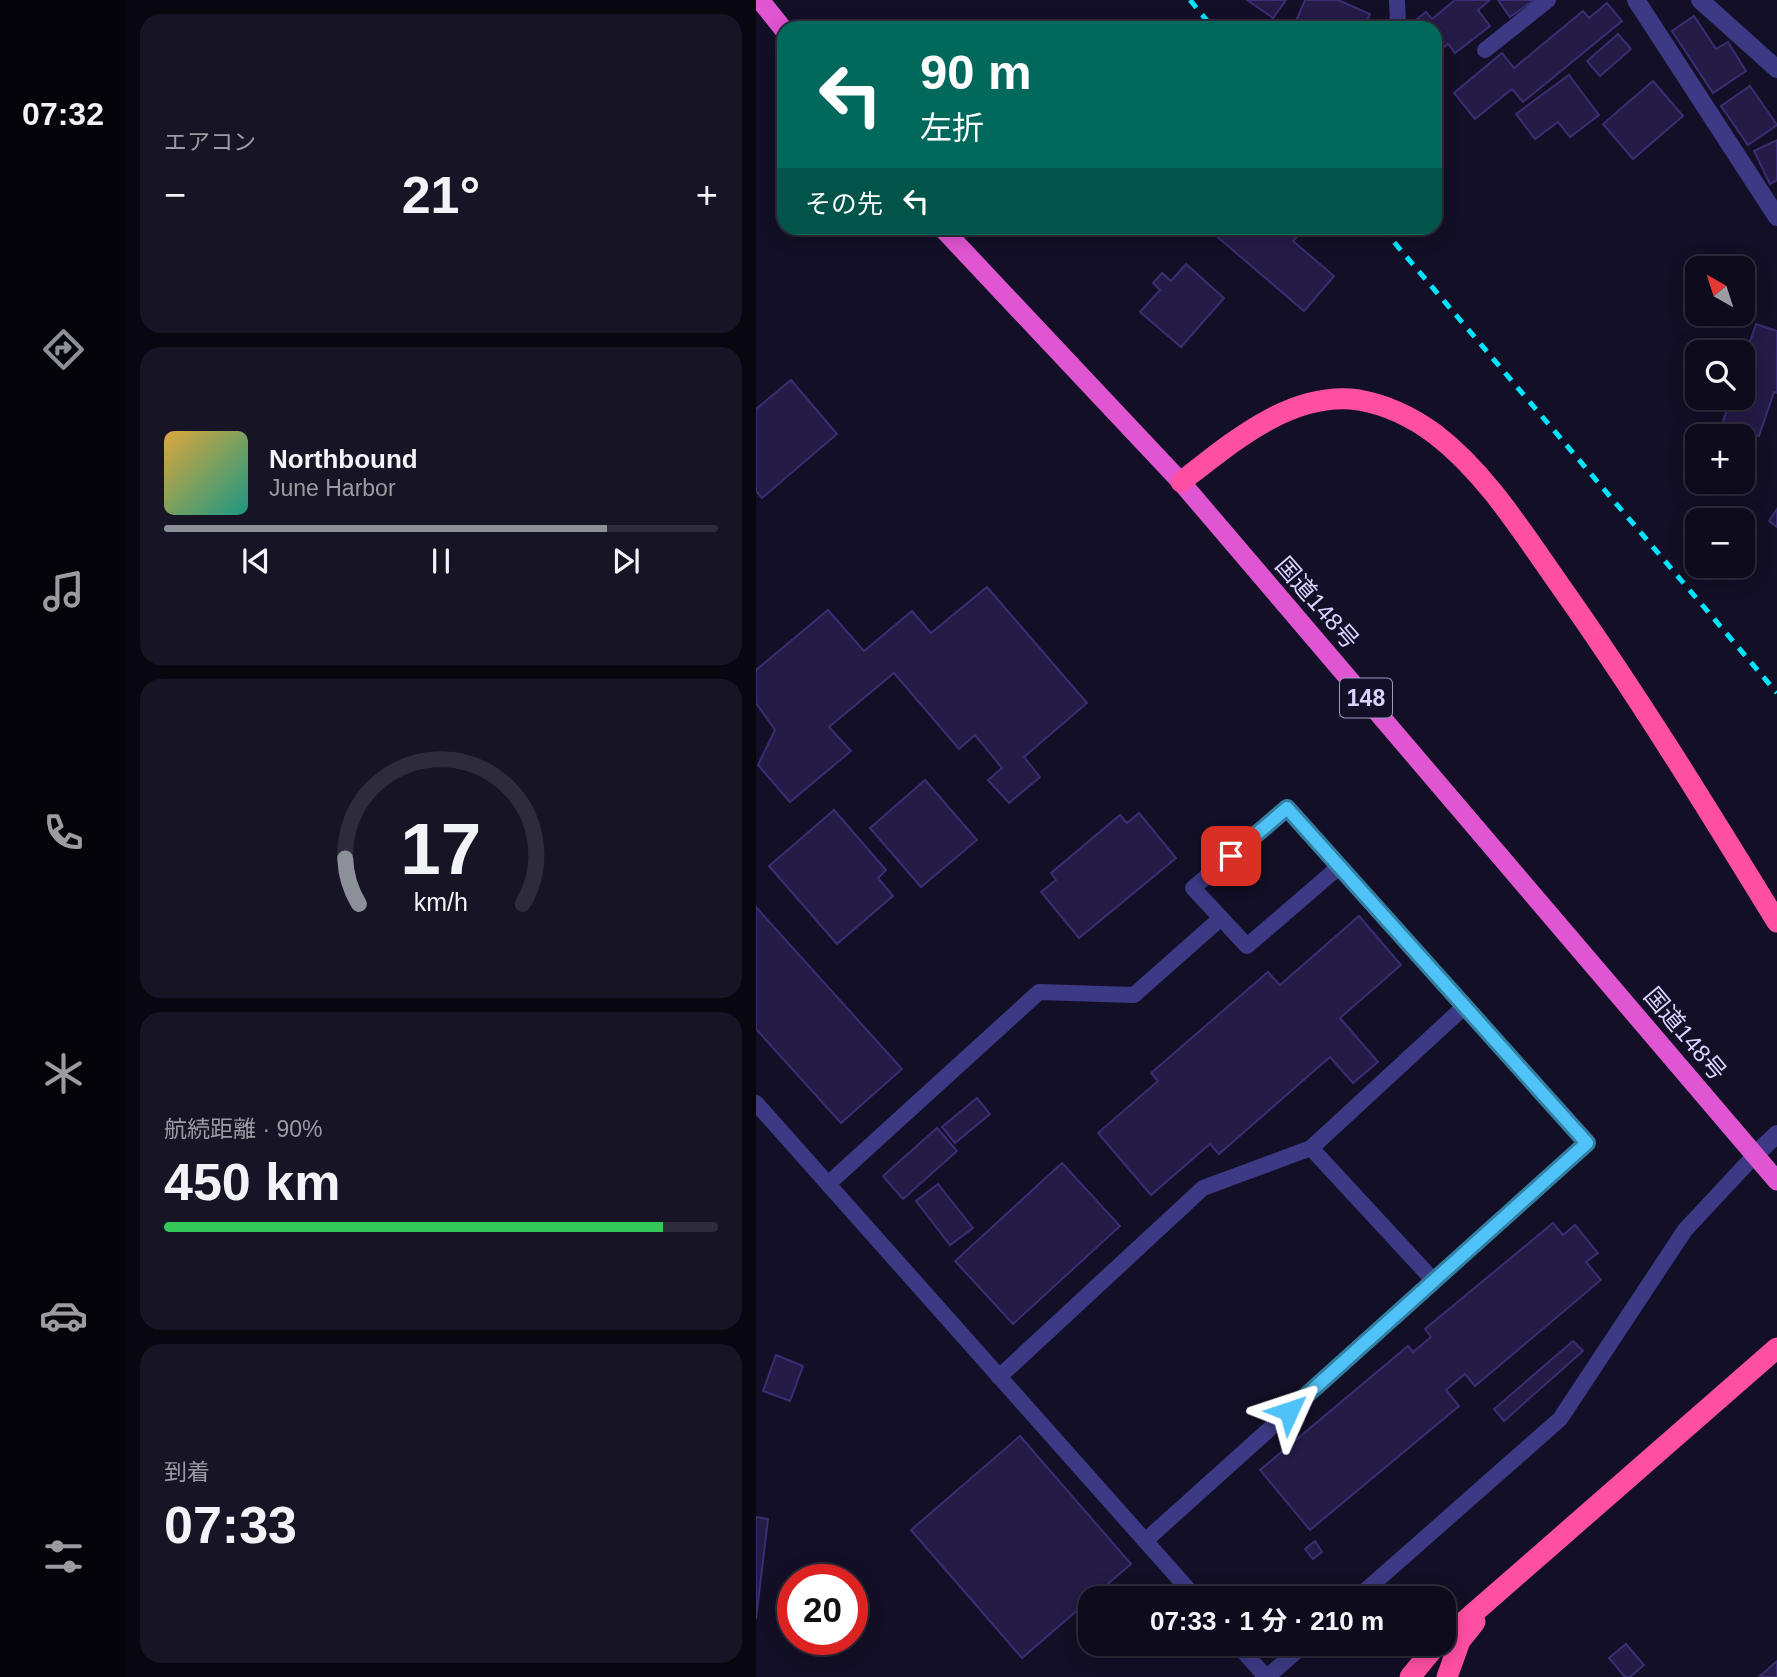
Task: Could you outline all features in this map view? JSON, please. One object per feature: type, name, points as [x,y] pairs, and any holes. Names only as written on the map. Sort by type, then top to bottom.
[{"type":"highway","points":[[760,0],[777,21]]},
{"type":"highway","name":"国道148号","points":[[949,235],[1181,482],[1777,1181]]},
{"type":"highway","points":[[1181,482],[1266,421],[1297,408],[1327,401],[1356,400],[1386,406],[1411,418],[1437,436],[1495,497],[1599,641],[1670,748],[1777,922]]},
{"type":"highway","points":[[1456,1629],[1777,1349]]},
{"type":"highway","points":[[1447,1677],[1460,1641],[1519,1574]]},
{"type":"highway","points":[[1410,1677],[1427,1656]]},
{"type":"street","points":[[1636,0],[1777,217]]},
{"type":"street","points":[[1700,0],[1777,69]]},
{"type":"street","points":[[1754,1156],[1777,1134]]},
{"type":"lane","points":[[1397,0],[1398,21]]},
{"type":"lane","points":[[1485,50],[1548,0]]},
{"type":"lane","points":[[1145,1541],[1587,1143],[1340,866],[1287,808],[1193,888],[1247,946],[1340,866]]},
{"type":"lane","points":[[828,1184],[1039,992],[1134,995],[1221,918]]},
{"type":"lane","points":[[999,1377],[1203,1188],[1311,1148],[1465,1006]]},
{"type":"lane","points":[[756,1103],[1185,1586]]},
{"type":"lane","points":[[1311,1148],[1433,1281]]},
{"type":"lane","points":[[1371,1586],[1560,1419],[1685,1230],[1754,1156]]},
{"type":"lane","points":[[1248,1656],[1267,1677],[1291,1656]]},
{"type":"building","points":[[1247,0],[1286,0],[1273,18]]},
{"type":"building","points":[[1305,0],[1338,0],[1370,14],[1367,21],[1296,21]]},
{"type":"building","points":[[1455,0],[1490,0],[1478,10],[1490,26],[1455,53],[1448,44],[1442,49],[1442,21],[1415,21],[1426,12],[1432,19]]},
{"type":"building","points":[[1498,0],[1534,0],[1510,17]]},
{"type":"building","points":[[1607,3],[1622,21],[1523,102],[1512,89],[1475,119],[1454,93],[1502,53],[1514,68],[1583,11],[1589,18]]},
{"type":"building","points":[[1694,16],[1716,49],[1728,42],[1746,71],[1713,93],[1672,31]]},
{"type":"building","points":[[1618,34],[1631,49],[1600,76],[1587,61]]},
{"type":"building","points":[[1569,75],[1599,115],[1570,137],[1558,122],[1535,139],[1516,114]]},
{"type":"building","points":[[1653,81],[1683,116],[1633,159],[1603,124]]},
{"type":"building","points":[[1750,86],[1777,125],[1748,145],[1721,106]]},
{"type":"building","points":[[1777,140],[1777,180],[1770,184],[1754,151]]},
{"type":"building","points":[[1215,235],[1299,235],[1293,241],[1334,276],[1304,311]]},
{"type":"building","points":[[1186,264],[1224,298],[1181,347],[1140,312],[1160,290],[1153,283],[1162,273],[1171,281]]},
{"type":"building","points":[[1756,324],[1777,331],[1777,393],[1774,392],[1759,436],[1755,435],[1755,424],[1722,424],[1727,410],[1755,410],[1755,340],[1751,340]]},
{"type":"building","points":[[791,380],[837,434],[762,498],[756,491],[756,409]]},
{"type":"building","points":[[1777,509],[1777,527],[1769,521]]},
{"type":"building","points":[[987,587],[1087,703],[1024,757],[1040,777],[1009,803],[988,780],[1002,768],[975,735],[959,749],[894,673],[829,727],[851,751],[790,802],[758,765],[775,730],[756,703],[756,670],[828,610],[864,651],[912,611],[931,633]]},
{"type":"building","points":[[925,780],[977,840],[921,887],[870,828]]},
{"type":"building","points":[[834,810],[886,870],[878,878],[893,896],[837,944],[769,866]]},
{"type":"building","points":[[1139,813],[1176,858],[1079,938],[1041,892],[1056,880],[1051,873],[1120,815],[1127,823]]},
{"type":"building","points":[[756,907],[902,1069],[841,1123],[756,1029]]},
{"type":"building","points":[[1359,916],[1401,965],[1340,1018],[1378,1062],[1353,1083],[1330,1057],[1219,1154],[1210,1144],[1151,1195],[1098,1133],[1158,1081],[1151,1073],[1268,972],[1280,985]]},
{"type":"building","points":[[977,1098],[990,1114],[955,1143],[942,1127]]},
{"type":"building","points":[[937,1128],[957,1151],[903,1199],[883,1176]]},
{"type":"building","points":[[1062,1163],[1120,1226],[1013,1324],[955,1261]]},
{"type":"building","points":[[938,1184],[973,1228],[950,1245],[916,1201]]},
{"type":"building","points":[[1553,1223],[1563,1235],[1575,1225],[1598,1253],[1586,1262],[1601,1280],[1475,1386],[1465,1374],[1446,1390],[1459,1406],[1310,1530],[1260,1470],[1408,1346],[1413,1352],[1431,1337],[1425,1329]]},
{"type":"building","points":[[1573,1341],[1583,1351],[1504,1421],[1494,1409]]},
{"type":"building","points":[[776,1355],[803,1366],[790,1401],[763,1391]]},
{"type":"building","points":[[1020,1436],[1131,1564],[1105,1586],[1078,1586],[1078,1610],[1022,1658],[911,1530]]},
{"type":"building","points":[[756,1517],[768,1519],[756,1619]]},
{"type":"building","points":[[1315,1541],[1322,1552],[1313,1559],[1305,1549]]},
{"type":"building","points":[[1626,1644],[1644,1665],[1630,1677],[1625,1677],[1609,1658]]},
{"type":"building","points":[[1777,1661],[1777,1677],[1759,1677]]},
{"type":"railway","points":[[1190,0],[1207,21]]},
{"type":"railway","points":[[1388,235],[1777,693]]},
{"type":"route","points":[[1231,856],[1287,808],[1587,1143],[1289,1411]]}]
